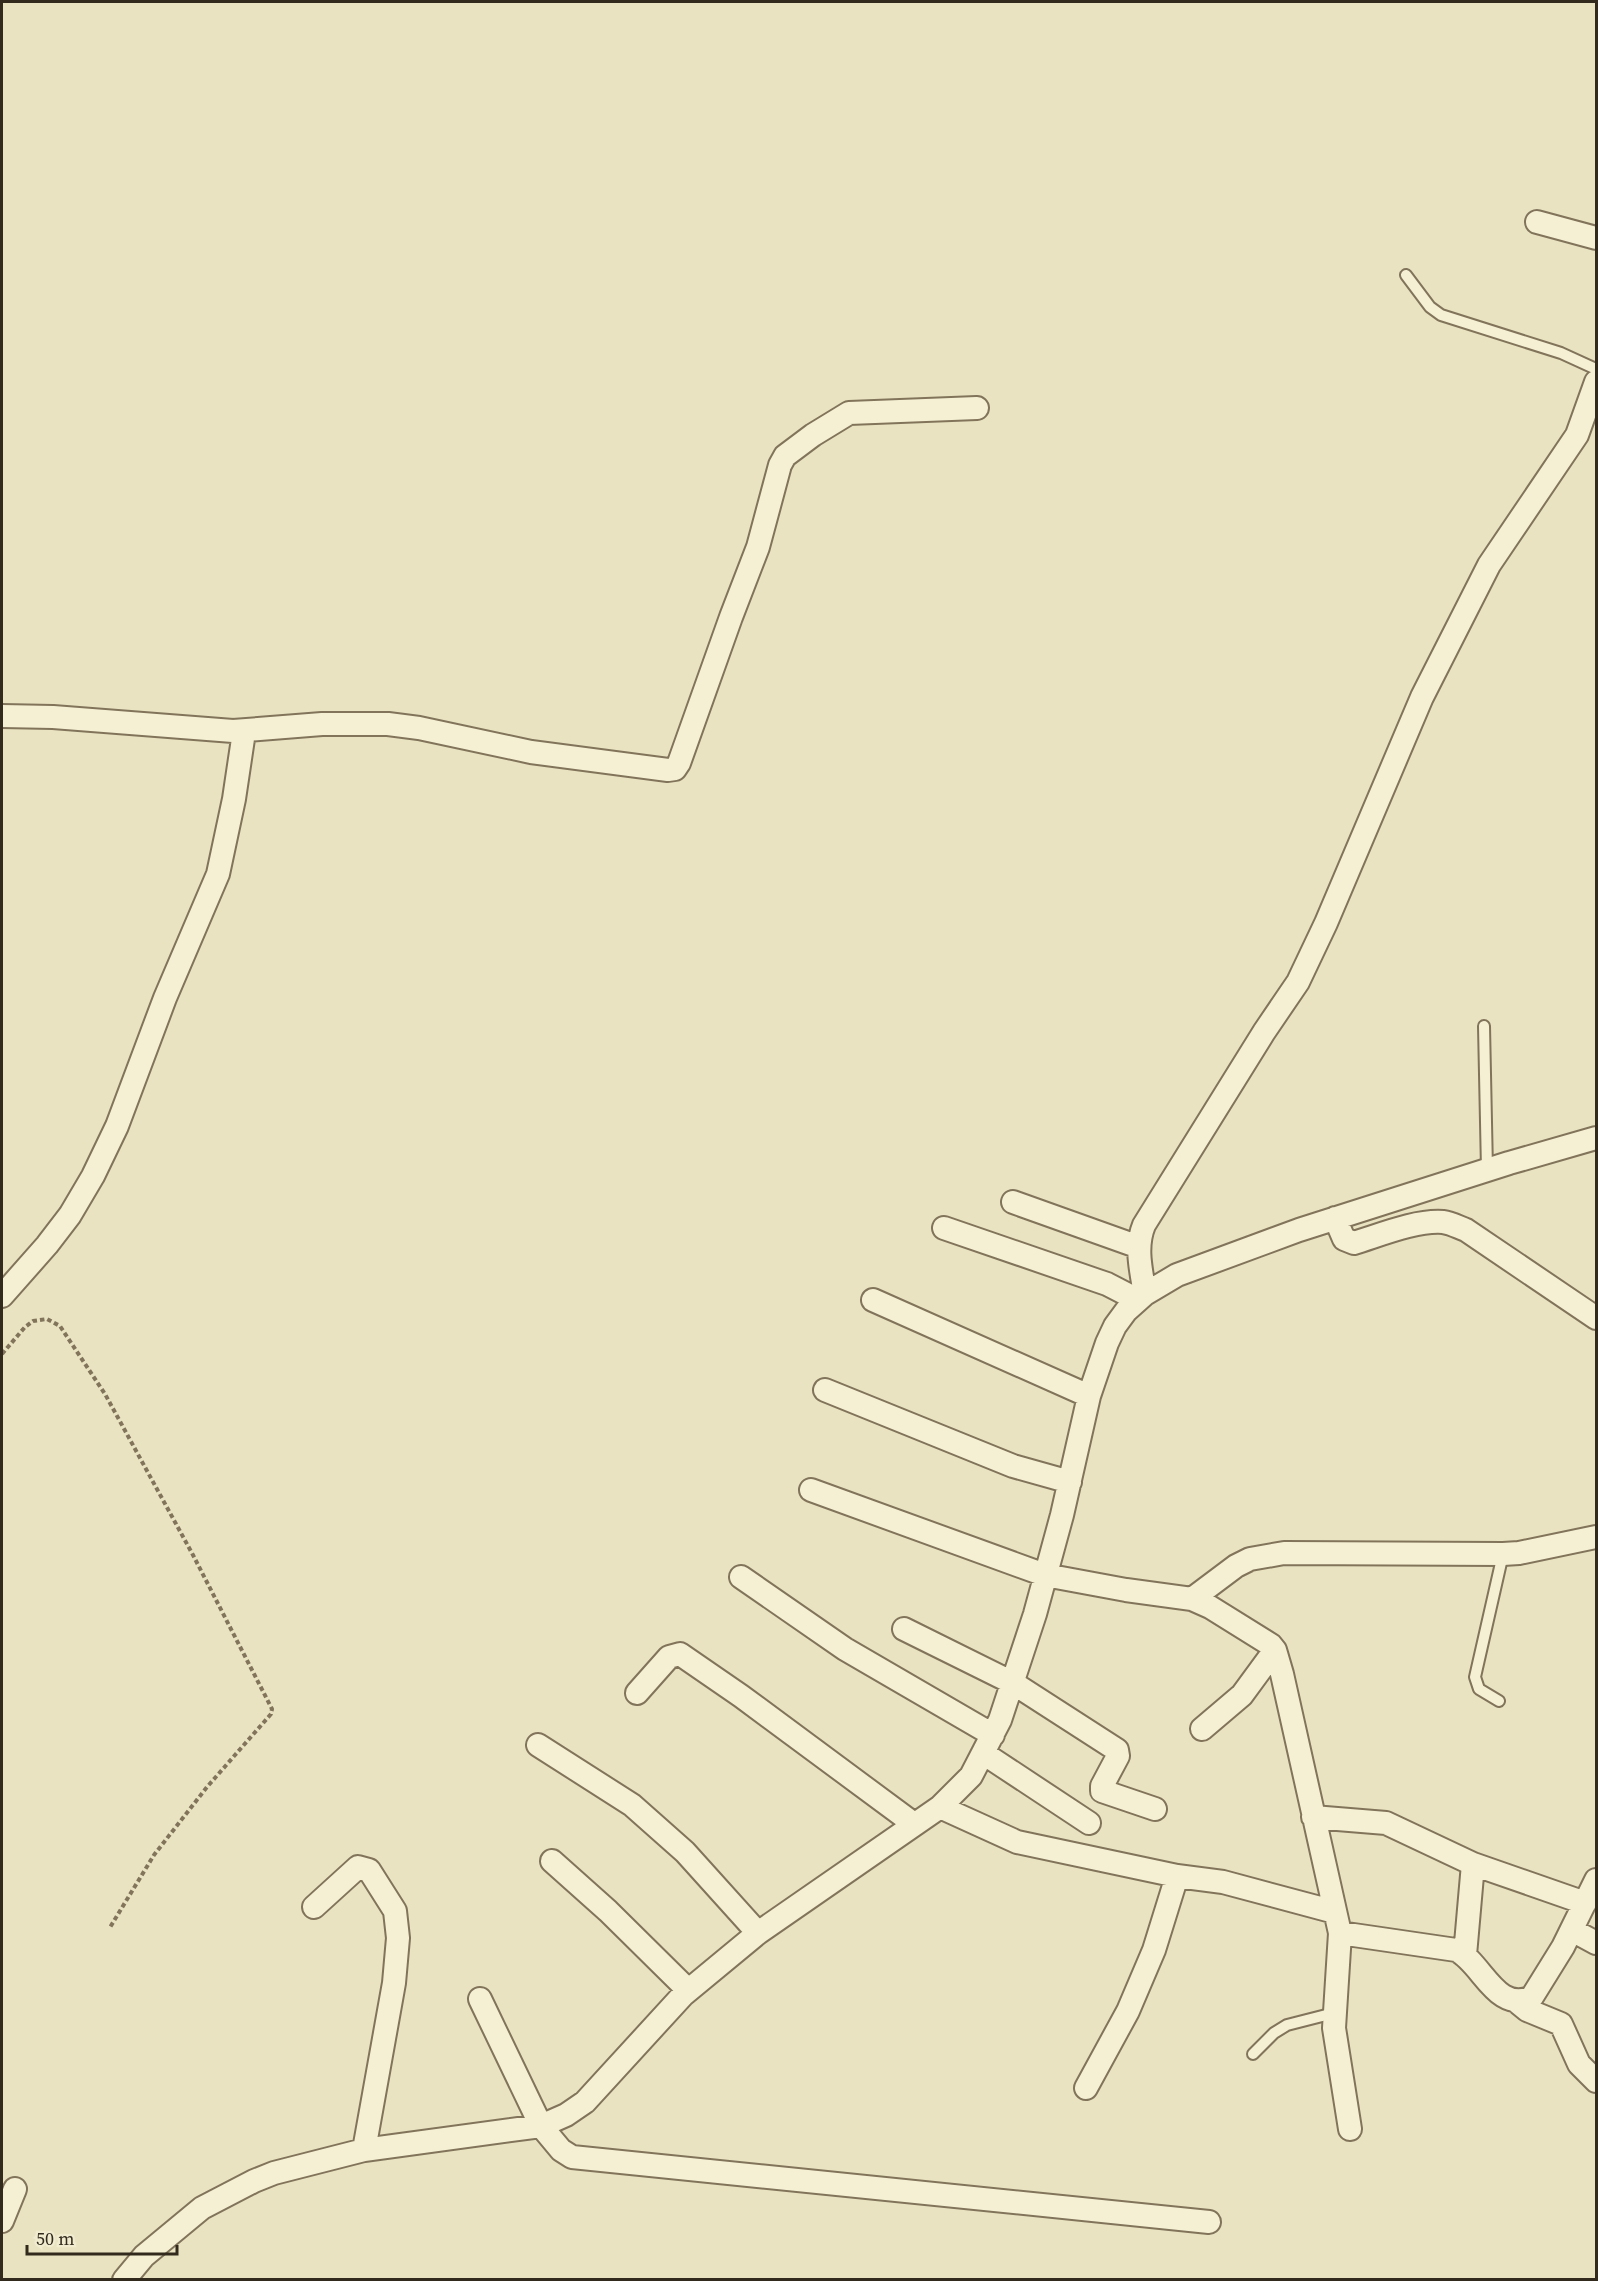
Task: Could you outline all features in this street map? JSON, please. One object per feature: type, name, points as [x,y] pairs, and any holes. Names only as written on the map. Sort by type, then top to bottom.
[{"type":"street","points":[[1537,222],[1596,237]]},
{"type":"street","points":[[1141,1297],[1139,1247],[1140,1234],[1144,1225],[1264,1032],[1298,982],[1326,923],[1427,686],[1489,565],[1577,435],[1596,382]]},
{"type":"street","points":[[2,716],[53,717],[244,732],[331,724],[388,724],[554,755],[675,769],[758,547],[780,465],[785,456],[813,435],[849,413],[976,408]]},
{"type":"street","points":[[2,1296],[70,1215],[93,1176],[117,1126],[165,998],[218,874],[234,799],[244,732]]},
{"type":"street","points":[[124,2280],[144,2256],[202,2208],[274,2173],[364,2150],[541,2126],[566,2115],[585,2102],[688,1990],[758,1933],[940,1807],[971,1776],[1000,1720],[1046,1575],[1089,1396],[1115,1326],[1126,1311],[1141,1297],[1177,1275],[1335,1218],[1596,1138]]},
{"type":"street","points":[[1013,1202],[1139,1247]]},
{"type":"street","points":[[1335,1218],[1344,1239],[1354,1243],[1435,1222],[1454,1225],[1466,1230],[1596,1318]]},
{"type":"street","points":[[944,1228],[1141,1297]]},
{"type":"street","points":[[873,1300],[1089,1396]]},
{"type":"street","points":[[825,1390],[1013,1466],[1070,1482]]},
{"type":"street","points":[[811,1490],[1046,1575],[1126,1590],[1192,1599],[1210,1607],[1265,1640],[1275,1650],[1337,1922],[1334,2028],[1350,2129]]},
{"type":"street","points":[[1192,1599],[1236,1566],[1250,1559],[1284,1553],[1503,1554],[1519,1553],[1596,1537]]},
{"type":"street","points":[[741,1577],[988,1744],[1089,1823]]},
{"type":"street","points":[[904,1629],[1013,1683],[1118,1751],[1118,1756],[1102,1786],[1102,1791],[1155,1809]]},
{"type":"street","points":[[1202,1729],[1242,1695],[1275,1650]]},
{"type":"street","points":[[637,1693],[669,1657],[680,1654],[914,1824]]},
{"type":"street","points":[[538,1745],[632,1805],[685,1852],[758,1933]]},
{"type":"street","points":[[940,1807],[1017,1842],[1176,1876],[1223,1882],[1337,1922],[1456,1950],[1464,1955],[1491,1986],[1502,1994],[1527,2010],[1561,2024],[1579,2064],[1596,2081]]},
{"type":"street","points":[[1313,1816],[1386,1823],[1473,1864],[1585,1903]]},
{"type":"street","points":[[552,1862],[608,1911],[688,1990]]},
{"type":"street","points":[[1464,1955],[1473,1864]]},
{"type":"street","points":[[314,1907],[358,1868],[365,1867],[395,1911],[398,1938],[394,1983],[364,2150]]},
{"type":"street","points":[[1086,2088],[1128,2011],[1154,1950],[1176,1876]]},
{"type":"street","points":[[1516,2001],[1532,1997],[1572,1930],[1596,1880]]},
{"type":"street","points":[[1572,1930],[1596,1943]]},
{"type":"street","points":[[480,1999],[541,2126],[561,2151],[579,2158],[1209,2222]]},
{"type":"street","points":[[2,2221],[15,2189]]},
{"type":"lane","points":[[1406,275],[1430,307],[1441,315],[1561,353],[1596,369]]},
{"type":"lane","points":[[1484,1026],[1487,1170]]},
{"type":"lane","points":[[1499,1701],[1479,1689],[1475,1677],[1503,1554]]},
{"type":"lane","points":[[1253,2054],[1274,2033],[1287,2025],[1334,2013]]},
{"type":"path","points":[[2,1354],[33,1321],[47,1319],[60,1326],[105,1394],[193,1555],[272,1709],[270,1716],[207,1787],[154,1855],[109,1929]]}]
